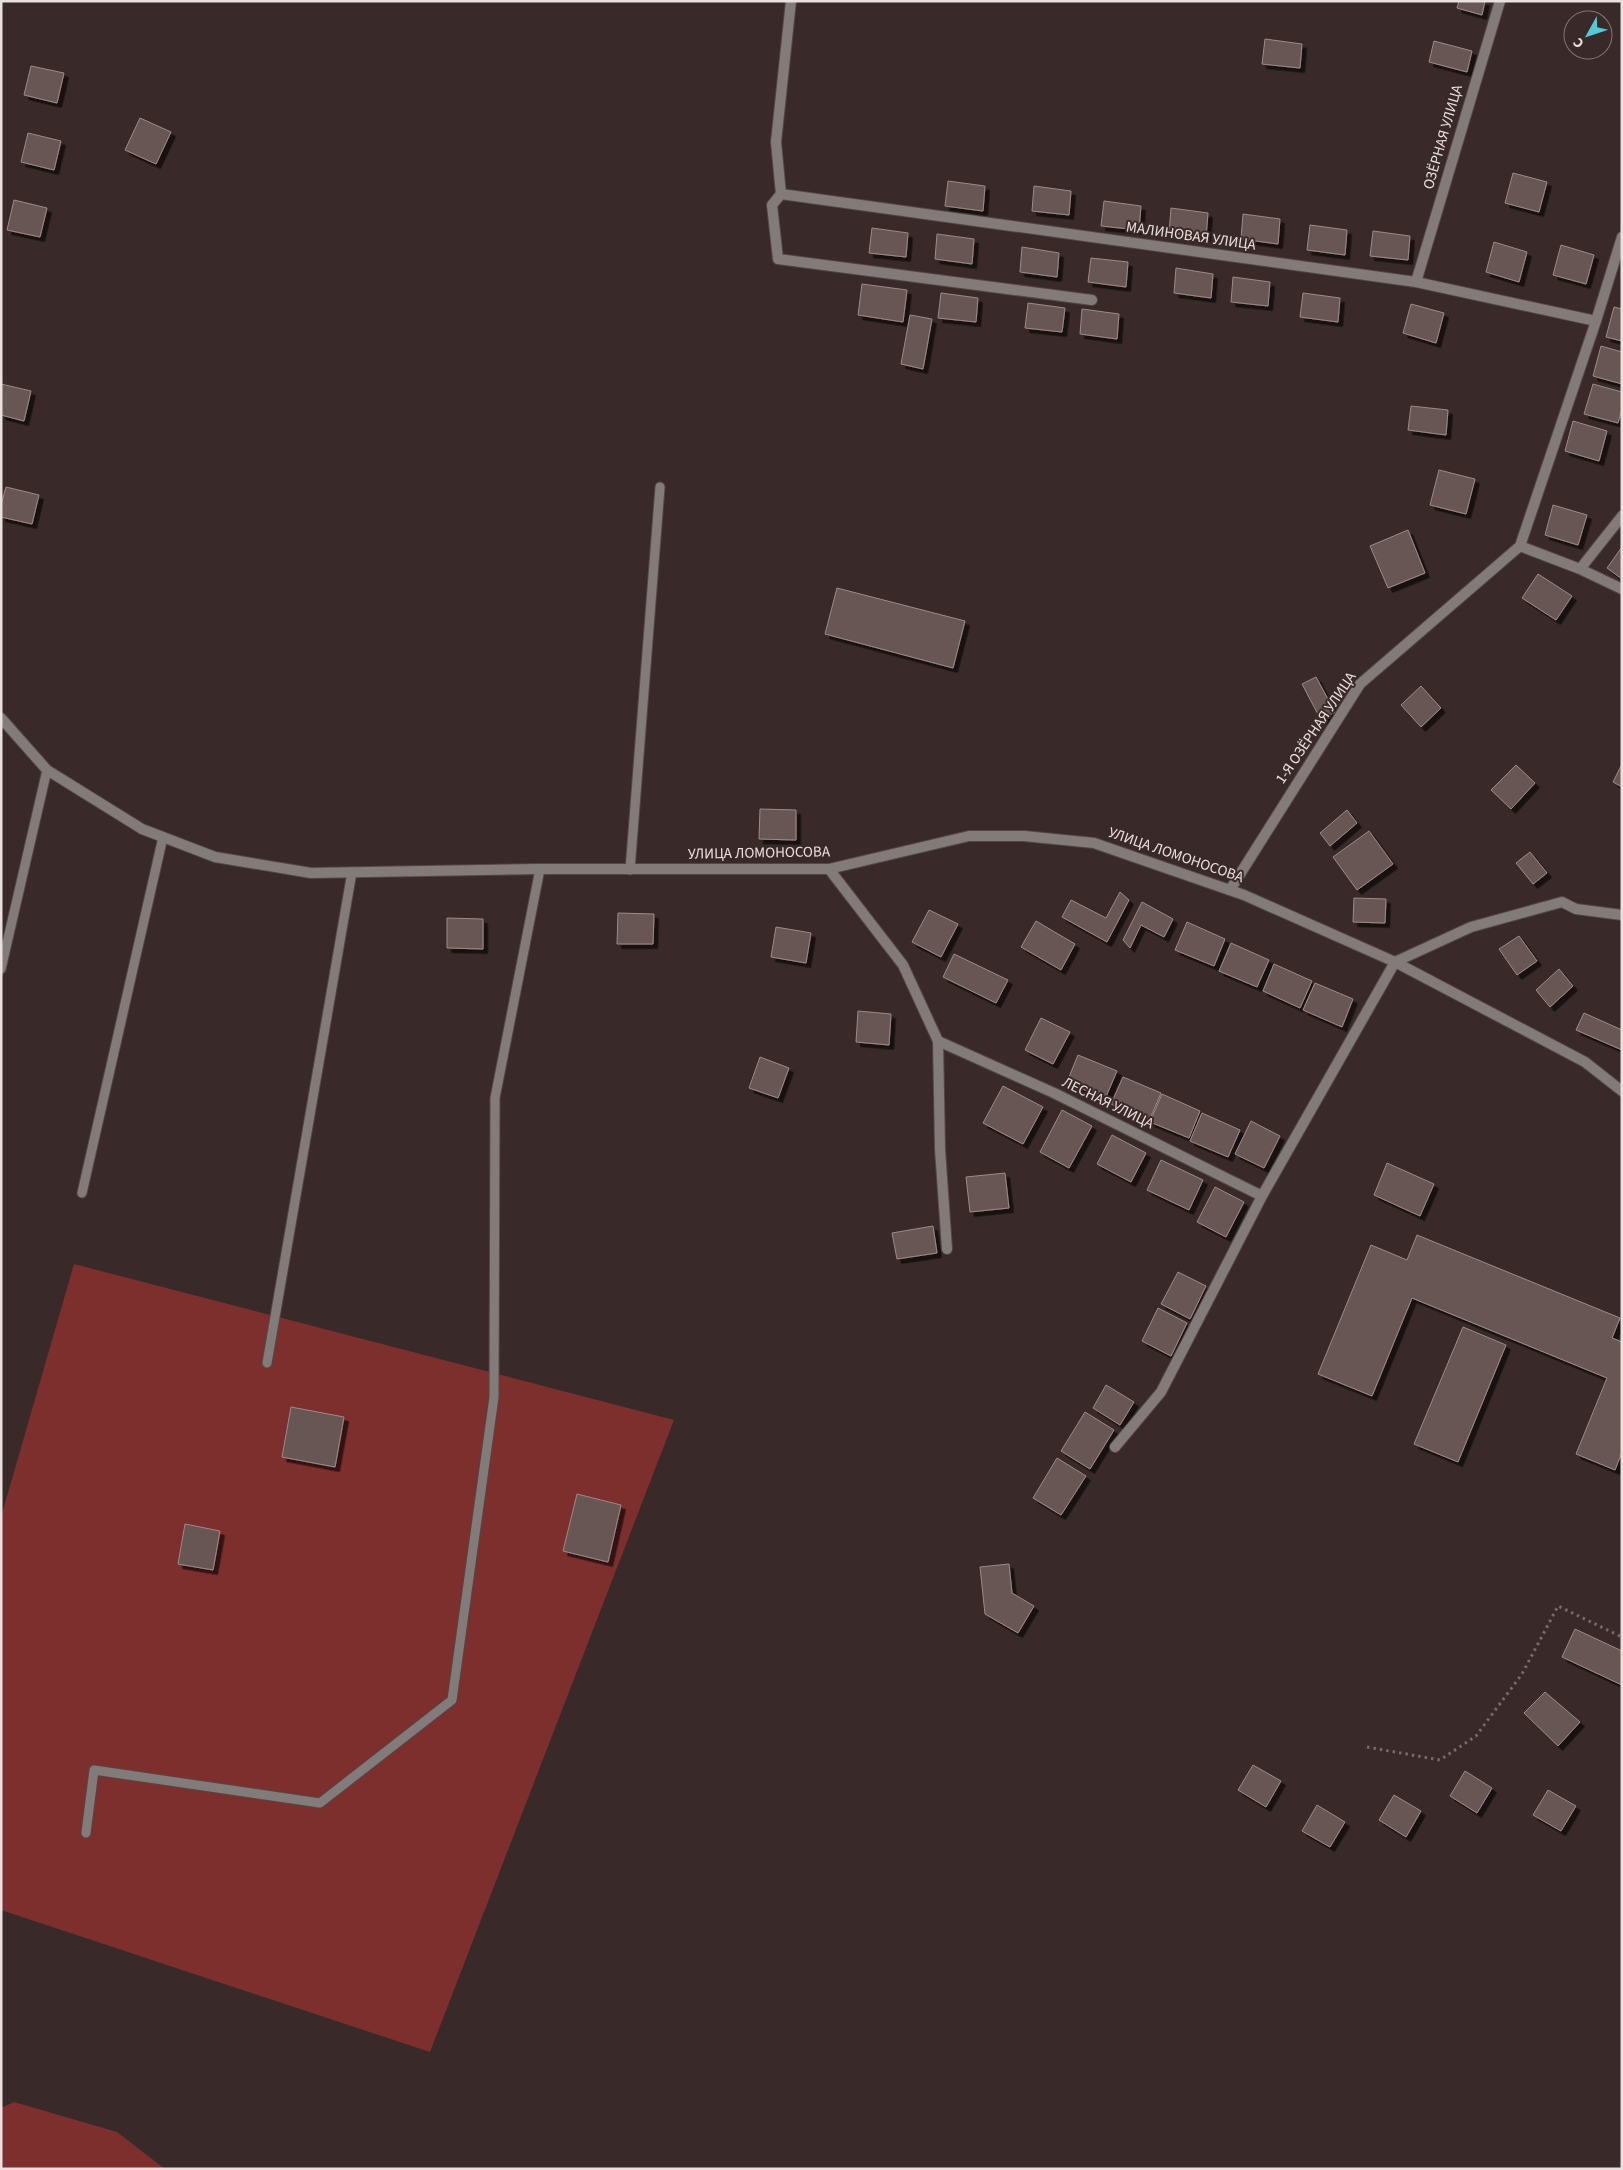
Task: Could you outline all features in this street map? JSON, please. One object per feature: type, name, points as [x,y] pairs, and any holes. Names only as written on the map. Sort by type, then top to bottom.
[{"type":"street","points":[[791,1],[776,142],[781,194],[772,205],[778,259],[1092,300]]},
{"type":"street","name":"ОЗЁРНАЯ УЛИЦА","points":[[1416,282],[1500,1]]},
{"type":"street","name":"МАЛИНОВАЯ УЛИЦА","points":[[781,194],[1416,282],[1596,321]]},
{"type":"street","points":[[1622,237],[1596,321],[1520,546],[1580,569],[1622,589]]},
{"type":"street","points":[[1580,569],[1622,516]]},
{"type":"street","name":"1-Я ОЗЁРНАЯ УЛИЦА","points":[[1230,890],[1360,684],[1520,546]]},
{"type":"street","name":"УЛИЦА ЛОМОНОСОВА","points":[[1,718],[48,770],[142,829],[215,856],[311,873],[540,869],[829,869],[969,836],[1024,836],[1094,843],[1230,890],[1395,962],[1585,1062],[1622,1091]]},
{"type":"street","points":[[829,869],[903,965],[938,1041],[940,1149],[947,1249]]},
{"type":"street","points":[[1115,1447],[1161,1392],[1262,1196],[1395,962],[1471,927],[1562,902],[1576,908],[1622,915]]},
{"type":"street","name":"ЛЕСНАЯ УЛИЦА","points":[[938,1041],[1054,1093],[1262,1196]]},
{"type":"lane","points":[[630,870],[660,488]]},
{"type":"lane","points":[[1,968],[48,770]]},
{"type":"lane","points":[[82,1193],[163,836]]},
{"type":"lane","points":[[86,1833],[94,1770],[320,1803],[452,1700],[494,1397],[495,1098],[540,869]]},
{"type":"lane","points":[[268,1363],[352,872]]},
{"type":"path","points":[[1367,1747],[1440,1760],[1476,1736],[1522,1674],[1558,1606],[1622,1638]]},
{"type":"shaded area","points":[[74,1264],[674,1420],[430,2052],[1,1910],[1,1517]]},
{"type":"shaded area","points":[[14,2102],[117,2132],[165,2169],[1,2169],[1,2108]]},
{"type":"building","points":[[1459,1],[1485,1],[1482,15],[1457,8]]},
{"type":"building","points":[[1265,39],[1302,44],[1300,68],[1262,64]]},
{"type":"building","points":[[1434,41],[1472,51],[1467,72],[1429,62]]},
{"type":"building","points":[[31,66],[64,73],[57,103],[24,95]]},
{"type":"building","points":[[140,118],[171,132],[156,164],[125,150]]},
{"type":"building","points":[[28,133],[61,141],[54,170],[21,162]]},
{"type":"building","points":[[1513,173],[1547,182],[1539,212],[1505,203]]},
{"type":"building","points":[[948,181],[985,186],[983,211],[945,206]]},
{"type":"building","points":[[1034,186],[1071,191],[1069,215],[1032,211]]},
{"type":"building","points":[[14,200],[47,208],[40,237],[7,230]]},
{"type":"building","points":[[1104,201],[1141,206],[1139,230],[1101,226]]},
{"type":"building","points":[[1171,208],[1208,213],[1206,237],[1169,233]]},
{"type":"building","points":[[1243,214],[1280,219],[1278,244],[1241,239]]},
{"type":"building","points":[[1310,225],[1347,230],[1345,255],[1307,250]]},
{"type":"building","points":[[872,228],[908,233],[906,257],[869,253]]},
{"type":"building","points":[[1373,231],[1410,236],[1408,260],[1370,256]]},
{"type":"building","points":[[937,234],[974,239],[972,264],[935,259]]},
{"type":"building","points":[[1494,242],[1527,252],[1519,282],[1486,272]]},
{"type":"building","points":[[1561,245],[1594,255],[1586,284],[1553,275]]},
{"type":"building","points":[[1022,247],[1059,253],[1057,277],[1020,272]]},
{"type":"building","points":[[1091,258],[1128,262],[1126,287],[1088,282]]},
{"type":"building","points":[[1176,268],[1213,274],[1211,298],[1174,293]]},
{"type":"building","points":[[1233,277],[1270,282],[1268,306],[1231,302]]},
{"type":"building","points":[[862,284],[907,290],[903,322],[858,315]]},
{"type":"building","points":[[941,293],[978,298],[976,322],[938,318]]},
{"type":"building","points":[[1303,293],[1340,298],[1338,322],[1300,317]]},
{"type":"building","points":[[1028,303],[1065,308],[1062,332],[1025,328]]},
{"type":"building","points":[[1411,304],[1444,313],[1436,343],[1403,333]]},
{"type":"building","points":[[1614,307],[1622,309],[1622,341],[1606,337]]},
{"type":"building","points":[[1082,309],[1119,314],[1117,339],[1080,334]]},
{"type":"building","points":[[910,315],[932,319],[923,369],[901,364]]},
{"type":"building","points":[[1601,346],[1622,352],[1622,384],[1593,376]]},
{"type":"building","points":[[1,384],[31,391],[24,421],[1,415]]},
{"type":"building","points":[[1593,384],[1622,392],[1622,409],[1618,423],[1584,414]]},
{"type":"building","points":[[1411,406],[1448,410],[1446,435],[1408,430]]},
{"type":"building","points":[[1573,421],[1607,431],[1599,461],[1565,451]]},
{"type":"building","points":[[1439,470],[1475,479],[1466,514],[1430,505]]},
{"type":"building","points":[[6,487],[39,495],[32,524],[1,517],[1,505]]},
{"type":"building","points":[[1553,505],[1587,515],[1578,545],[1545,535]]},
{"type":"building","points":[[1408,530],[1425,573],[1388,588],[1370,546]]},
{"type":"building","points":[[1622,547],[1622,579],[1607,568]]},
{"type":"building","points":[[1538,574],[1572,596],[1556,620],[1522,598]]},
{"type":"building","points":[[837,588],[965,621],[953,668],[825,634]]},
{"type":"building","points":[[1316,677],[1335,712],[1321,720],[1302,684]]},
{"type":"building","points":[[1421,686],[1441,708],[1421,727],[1401,705]]},
{"type":"building","points":[[1622,764],[1622,787],[1613,782]]},
{"type":"building","points":[[1516,765],[1535,783],[1511,809],[1491,790]]},
{"type":"building","points":[[760,809],[796,810],[796,840],[759,839]]},
{"type":"building","points":[[1347,810],[1357,823],[1330,846],[1320,833]]},
{"type":"building","points":[[1369,831],[1393,864],[1357,890],[1333,857]]},
{"type":"building","points":[[1530,852],[1547,873],[1533,884],[1516,863]]},
{"type":"building","points":[[1120,892],[1129,900],[1107,942],[1062,917],[1071,900],[1106,918]]},
{"type":"building","points":[[1354,898],[1386,899],[1385,923],[1353,922]]},
{"type":"building","points":[[1142,902],[1173,919],[1164,937],[1141,925],[1130,948],[1123,940]]},
{"type":"building","points":[[929,910],[958,924],[941,957],[912,942]]},
{"type":"building","points":[[618,913],[654,914],[653,944],[617,944]]},
{"type":"building","points":[[447,918],[483,919],[483,949],[447,948]]},
{"type":"building","points":[[1036,921],[1075,944],[1061,970],[1021,947]]},
{"type":"building","points":[[1187,922],[1225,939],[1214,966],[1175,950]]},
{"type":"building","points":[[776,927],[811,933],[806,963],[771,957]]},
{"type":"building","points":[[1519,936],[1537,961],[1517,975],[1499,949]]},
{"type":"building","points":[[1231,943],[1269,960],[1257,987],[1219,971]]},
{"type":"building","points":[[954,954],[1008,980],[996,1003],[943,977]]},
{"type":"building","points":[[1274,964],[1312,981],[1300,1008],[1263,991]]},
{"type":"building","points":[[1559,969],[1573,986],[1550,1007],[1536,990]]},
{"type":"building","points":[[1315,983],[1353,999],[1342,1027],[1303,1010]]},
{"type":"building","points":[[858,1011],[891,1014],[889,1045],[856,1042]]},
{"type":"building","points":[[1584,1013],[1622,1030],[1622,1050],[1576,1030]]},
{"type":"building","points":[[1041,1018],[1070,1032],[1053,1064],[1025,1050]]},
{"type":"building","points":[[1078,1055],[1117,1071],[1105,1099],[1067,1082]]},
{"type":"building","points":[[760,1057],[789,1068],[778,1098],[749,1088]]},
{"type":"building","points":[[1123,1077],[1161,1093],[1149,1121],[1111,1104]]},
{"type":"building","points":[[1003,1086],[1043,1107],[1023,1144],[983,1123]]},
{"type":"building","points":[[1162,1094],[1200,1111],[1189,1138],[1150,1122]]},
{"type":"building","points":[[1062,1110],[1092,1126],[1069,1168],[1040,1152]]},
{"type":"building","points":[[1202,1113],[1240,1130],[1228,1157],[1190,1141]]},
{"type":"building","points":[[1251,1121],[1280,1136],[1264,1168],[1235,1154]]},
{"type":"building","points":[[1112,1135],[1146,1153],[1131,1182],[1097,1164]]},
{"type":"building","points":[[1161,1160],[1203,1180],[1189,1210],[1147,1190]]},
{"type":"building","points":[[1387,1163],[1434,1184],[1420,1216],[1374,1195]]},
{"type":"building","points":[[1005,1173],[1009,1208],[970,1212],[966,1177]]},
{"type":"building","points":[[1215,1187],[1244,1202],[1226,1237],[1197,1222]]},
{"type":"building","points":[[933,1226],[937,1253],[897,1259],[892,1233]]},
{"type":"building","points":[[1417,1235],[1620,1318],[1612,1338],[1622,1342],[1622,1452],[1615,1470],[1576,1454],[1607,1378],[1412,1298],[1372,1396],[1318,1374],[1371,1245],[1407,1260]]},
{"type":"building","points":[[1178,1272],[1206,1286],[1190,1319],[1161,1304]]},
{"type":"building","points":[[1158,1308],[1187,1323],[1171,1356],[1142,1341]]},
{"type":"building","points":[[1463,1327],[1506,1345],[1458,1462],[1414,1444]]},
{"type":"building","points":[[1106,1385],[1134,1402],[1120,1425],[1093,1408]]},
{"type":"building","points":[[291,1407],[344,1417],[335,1467],[282,1457]]},
{"type":"building","points":[[1085,1412],[1114,1430],[1090,1469],[1061,1451]]},
{"type":"building","points":[[1057,1458],[1086,1476],[1061,1515],[1033,1498]]},
{"type":"building","points":[[577,1494],[621,1505],[608,1562],[563,1551]]},
{"type":"building","points":[[185,1524],[220,1531],[213,1570],[178,1564]]},
{"type":"building","points":[[1009,1564],[1012,1593],[1034,1606],[1018,1633],[985,1614],[980,1567]]},
{"type":"building","points":[[1575,1629],[1622,1651],[1622,1685],[1562,1657]]},
{"type":"building","points":[[1545,1692],[1580,1722],[1558,1746],[1524,1713]]},
{"type":"building","points":[[1253,1765],[1281,1781],[1266,1807],[1238,1790]]},
{"type":"building","points":[[1465,1771],[1492,1788],[1477,1813],[1450,1796]]},
{"type":"building","points":[[1548,1790],[1576,1806],[1561,1831],[1533,1815]]},
{"type":"building","points":[[1394,1795],[1421,1811],[1406,1837],[1379,1820]]},
{"type":"building","points":[[1317,1805],[1345,1822],[1330,1847],[1302,1831]]}]
